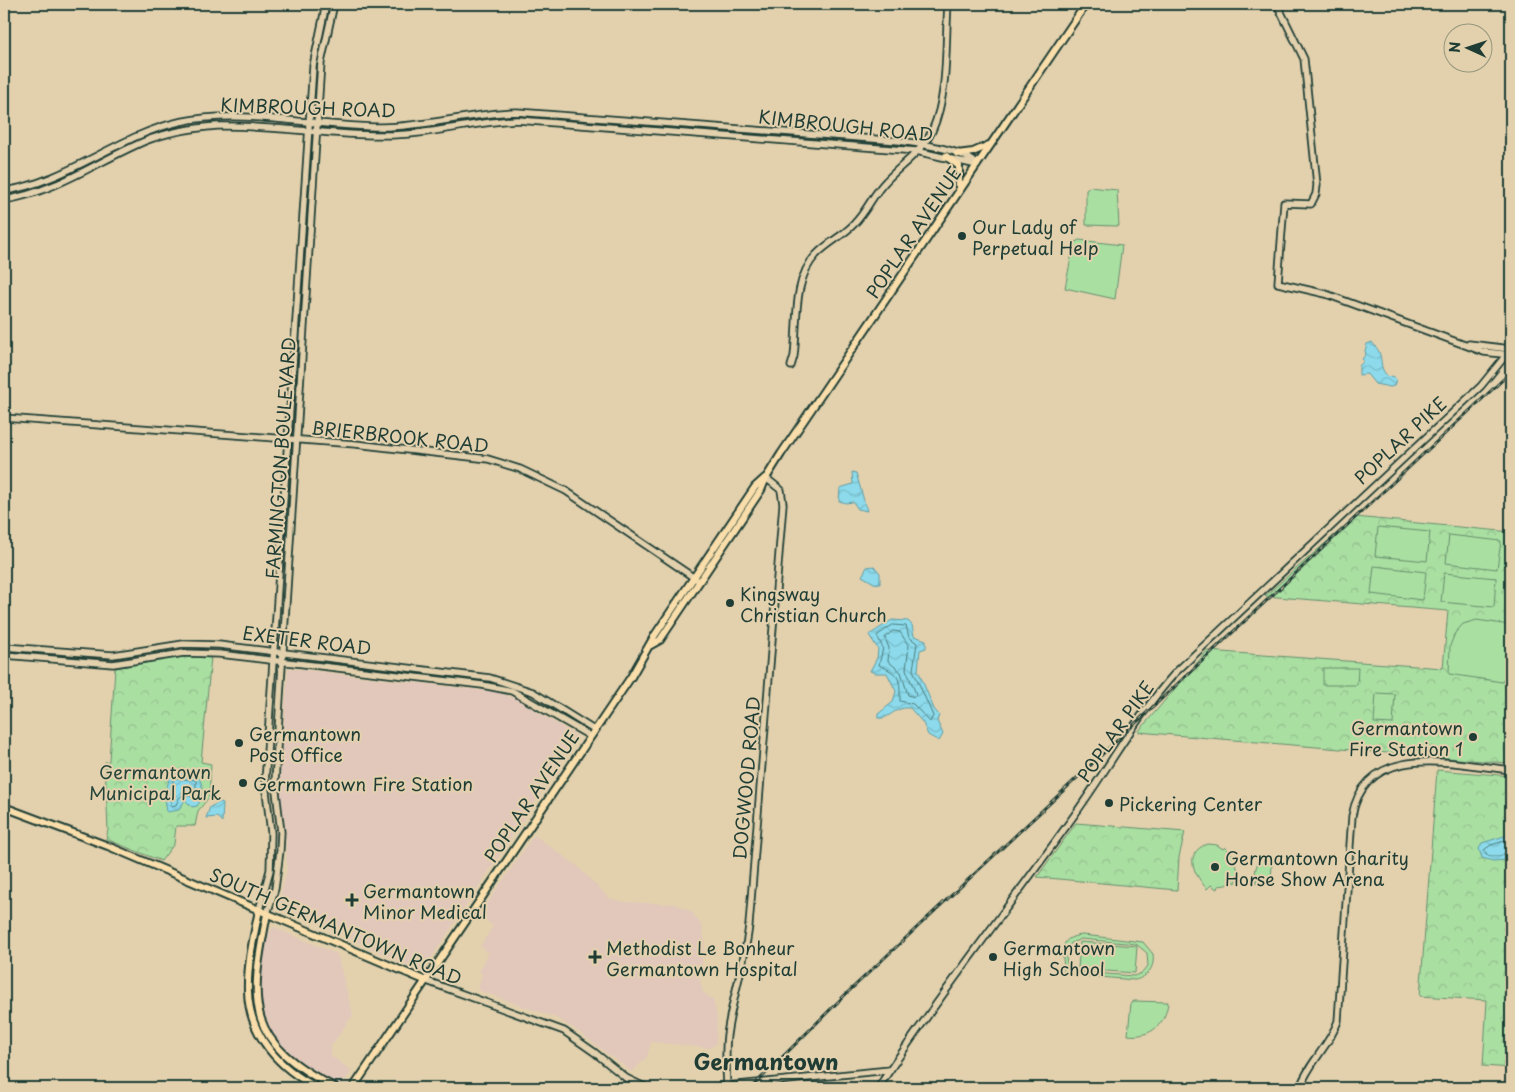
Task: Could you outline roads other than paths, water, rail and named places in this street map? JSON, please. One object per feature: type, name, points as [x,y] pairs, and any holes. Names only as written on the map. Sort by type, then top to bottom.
[{"type":"main road","name":"POPLAR AVENUE","points":[[353,1088],[651,645],[655,635],[761,490],[766,478],[1086,4]]},
{"type":"main road","points":[[957,154],[973,152],[990,144]]},
{"type":"main road","points":[[946,156],[959,166],[959,190]]},
{"type":"main road","name":"SOUTH GERMANTOWN ROAD","points":[[4,807],[100,843],[424,980]]},
{"type":"main road","points":[[259,910],[248,984],[253,1017],[261,1038],[273,1056],[286,1069],[318,1088]]},
{"type":"main road","points":[[267,914],[256,977],[256,996],[260,1015],[268,1035],[286,1058],[307,1074],[336,1088]]},
{"type":"street","name":"FARMINGTON BOULEVARD","points":[[259,910],[270,870],[270,783],[277,743],[283,662],[317,131],[327,4]]},
{"type":"street","name":"FARMINGTON BOULEVARD","points":[[267,914],[275,889],[281,832],[266,765],[313,66],[334,4]]},
{"type":"street","points":[[791,366],[794,356],[801,282],[806,269],[818,254],[856,222],[882,185],[923,144],[931,133],[939,112],[948,4]]},
{"type":"street","points":[[1277,4],[1302,54],[1305,65],[1317,185],[1316,194],[1311,204],[1284,203],[1278,282],[1326,294],[1488,353],[1511,352]]},
{"type":"street","name":"KIMBROUGH ROAD","points":[[4,191],[47,179],[129,139],[167,125],[216,117],[382,127],[415,125],[489,112],[517,112],[923,144],[974,160],[977,164]]},
{"type":"street","name":"KIMBROUGH ROAD","points":[[4,200],[47,189],[144,142],[174,132],[226,126],[381,136],[416,133],[489,121],[516,120],[916,151],[977,164]]},
{"type":"street","points":[[296,328],[304,328]]},
{"type":"street","points":[[1464,344],[1511,352]]},
{"type":"street","name":"POPLAR PIKE","points":[[878,1088],[927,1016],[1075,816],[1154,696],[1312,543],[1481,386],[1511,352]]},
{"type":"street","points":[[1488,353],[1494,360],[1496,368]]},
{"type":"street","name":"BRIERBROOK ROAD","points":[[4,418],[460,454],[506,464],[566,491],[696,579]]},
{"type":"street","name":"DOGWOOD ROAD","points":[[728,1086],[727,1036],[731,1010],[742,969],[749,925],[783,504],[781,490],[766,478]]},
{"type":"street","name":"EXETER ROAD","points":[[4,647],[113,655],[183,644],[220,645],[490,678],[533,692],[592,733]]},
{"type":"street","name":"EXETER ROAD","points":[[4,655],[114,664],[184,653],[219,654],[482,685],[512,692],[592,733]]},
{"type":"street","points":[[269,729],[278,730]]},
{"type":"street","points":[[266,765],[272,762],[277,743]]},
{"type":"street","points":[[1300,1088],[1308,1068],[1330,1042],[1338,1021],[1351,824],[1353,809],[1361,791],[1373,777],[1393,765],[1420,761],[1511,770]]},
{"type":"street","name":"SOUTH GERMANTOWN ROAD","points":[[424,980],[564,1031],[626,1078],[647,1088]]},
{"type":"street","points":[[706,1088],[890,1070]]},
{"type":"street","points":[[868,1072],[878,1077],[878,1088]]},
{"type":"water","points":[[1372,342],[1379,352],[1384,372],[1389,377],[1393,376],[1396,379],[1394,386],[1375,384],[1367,374],[1359,375],[1359,366],[1364,361],[1362,359],[1366,354],[1367,344]]},
{"type":"water","points":[[852,472],[856,473],[867,511],[858,509],[853,502],[839,501],[840,488],[853,484]]},
{"type":"water","points":[[874,566],[880,573],[880,584],[874,583],[862,576],[867,567]]},
{"type":"water","points":[[892,620],[908,621],[912,625],[914,636],[926,640],[926,648],[920,650],[918,670],[934,709],[939,715],[937,721],[943,734],[939,741],[928,735],[923,723],[910,708],[900,709],[886,717],[878,718],[878,714],[893,702],[896,691],[887,673],[870,671],[877,658],[878,649],[869,635]]},
{"type":"water","points":[[187,773],[200,779],[202,791],[197,806],[192,807],[185,800],[179,810],[167,812],[165,797],[170,774]]},
{"type":"water","points":[[220,802],[223,803],[222,822],[217,817],[206,818],[210,807]]},
{"type":"water","points":[[1511,834],[1511,852],[1506,860],[1493,861],[1482,858],[1479,849],[1482,843]]},
{"type":"railway","points":[[751,1088],[847,993],[1511,372]]},
{"type":"place","name":"Our Lady of Perpetual Help","points":[[962,236]]},
{"type":"place","name":"Kingsway Christian Church","points":[[730,603]]},
{"type":"place","name":"Germantown Fire Station 1","points":[[1473,737]]},
{"type":"place","name":"Germantown Post Office","points":[[239,743]]},
{"type":"place","name":"Germantown Fire Station","points":[[243,783]]},
{"type":"place","name":"Pickering Center","points":[[1109,803]]},
{"type":"place","name":"Germantown Charity Horse Show Arena","points":[[1215,867]]},
{"type":"place","name":"Germantown Minor Medical","points":[[352,900]]},
{"type":"place","name":"Methodist Le Bonheur Germantown Hospital","points":[[595,957]]},
{"type":"place","name":"Germantown High School","points":[[993,957]]},
{"type":"district","name":"Germantown","points":[[766,1060]]},
{"type":"park label","name":"Germantown Municipal Park","points":[[155,781]]}]
